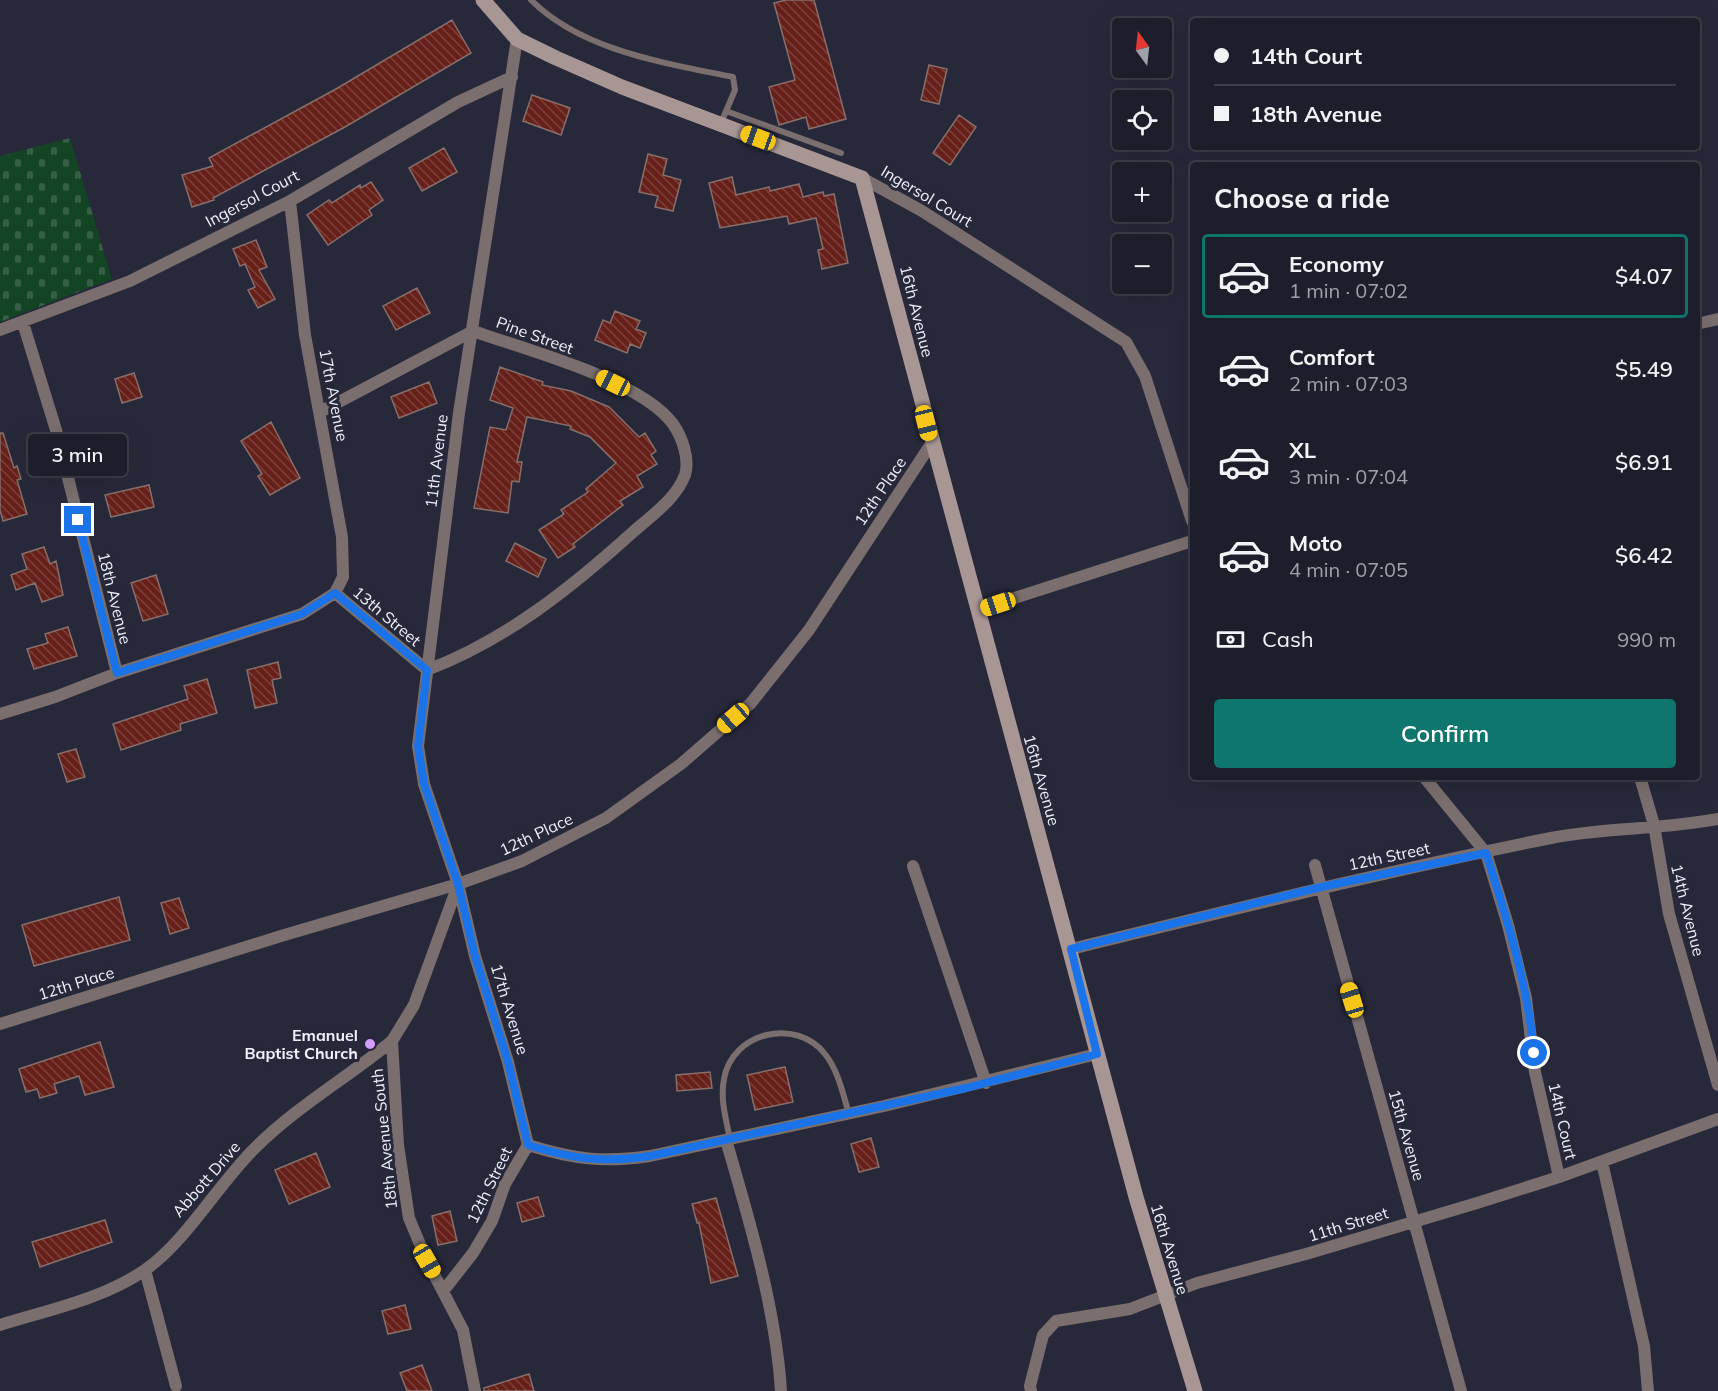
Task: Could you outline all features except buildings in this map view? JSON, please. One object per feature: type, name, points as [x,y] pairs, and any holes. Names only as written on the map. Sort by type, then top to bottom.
[{"type":"street","points":[[483,0],[517,39]]},
{"type":"street","name":"11th Avenue","points":[[458,884],[424,784],[418,746],[459,413],[517,39]]},
{"type":"street","name":"Ingersol Court","points":[[517,39],[622,87],[723,117],[862,178],[922,211],[1126,342],[1145,376],[1190,515]]},
{"type":"street","name":"Ingersol Court","points":[[0,330],[23,324],[130,281],[290,201],[449,107],[512,77]]},
{"type":"street","name":"16th Avenue","points":[[862,178],[895,295],[931,444],[1071,949],[1097,1054],[1195,1391]]},
{"type":"street","name":"17th Avenue","points":[[290,201],[305,335],[344,557],[343,577],[335,593]]},
{"type":"street","points":[[1700,323],[1718,319]]},
{"type":"street","name":"18th Avenue","points":[[23,324],[56,430],[117,673]]},
{"type":"street","name":"Pine Street","points":[[320,412],[473,331],[596,375],[646,399],[672,423],[681,439],[686,456]]},
{"type":"street","name":"12th Place","points":[[0,1024],[270,939],[458,884],[522,861],[606,818],[681,764],[751,703],[809,630],[931,444]]},
{"type":"street","name":"13th Street","points":[[0,714],[55,697],[117,673],[302,614],[335,593],[427,670],[459,657],[522,622],[596,566],[666,503],[685,474],[686,456]]},
{"type":"street","points":[[977,610],[1190,542]]},
{"type":"street","name":"14th Court","points":[[1426,780],[1486,853],[1508,925],[1526,998],[1535,1072],[1559,1177]]},
{"type":"street","name":"14th Avenue","points":[[1641,780],[1654,825],[1669,914],[1718,1085]]},
{"type":"street","name":"12th Street","points":[[1071,949],[1321,887],[1600,829],[1718,819]]},
{"type":"street","points":[[1315,865],[1321,887]]},
{"type":"street","points":[[913,866],[986,1083]]},
{"type":"street","points":[[392,1041],[414,1005],[458,884]]},
{"type":"street","name":"17th Avenue","points":[[458,884],[475,956],[508,1062],[528,1145]]},
{"type":"street","name":"15th Avenue","points":[[1321,887],[1461,1391]]},
{"type":"street","name":"Abbott Drive","points":[[145,1270],[165,1251],[254,1149],[295,1112],[339,1083],[392,1041]]},
{"type":"street","name":"18th Avenue South","points":[[392,1041],[399,1145],[409,1218],[427,1261],[463,1330],[476,1391]]},
{"type":"street","name":"12th Street","points":[[444,1290],[473,1253],[492,1221],[505,1185],[528,1145],[575,1158],[612,1161],[728,1140],[849,1114],[986,1083],[1097,1054]]},
{"type":"street","name":"11th Street","points":[[1031,1391],[1030,1386],[1043,1335],[1056,1321],[1130,1309],[1197,1283],[1306,1254],[1559,1177],[1718,1119]]},
{"type":"street","points":[[728,1140],[769,1307],[781,1391]]},
{"type":"street","name":"14th Court","points":[[1602,1162],[1644,1346],[1648,1391]]},
{"type":"street","points":[[0,1325],[74,1302],[145,1270],[176,1386]]},
{"type":"lane","points":[[531,0],[581,36],[663,62],[733,76],[735,90],[723,117],[841,153]]},
{"type":"lane","points":[[728,1140],[723,1102],[724,1077],[736,1054],[751,1040],[780,1032],[806,1037],[825,1053],[838,1077],[849,1114]]},
{"type":"green space","points":[[70,138],[112,279],[0,322],[0,156]]},
{"type":"place","name":"Emanuel Baptist Church","points":[[370,1044]]},
{"type":"route","points":[[78,520],[117,673],[302,614],[318,606],[335,593],[427,670],[418,746],[424,784],[458,884],[475,956],[508,1062],[528,1145],[575,1158],[612,1161],[650,1156],[966,1088],[1097,1054],[1071,949],[1321,887],[1486,853],[1508,925],[1526,998],[1534,1053]]}]
